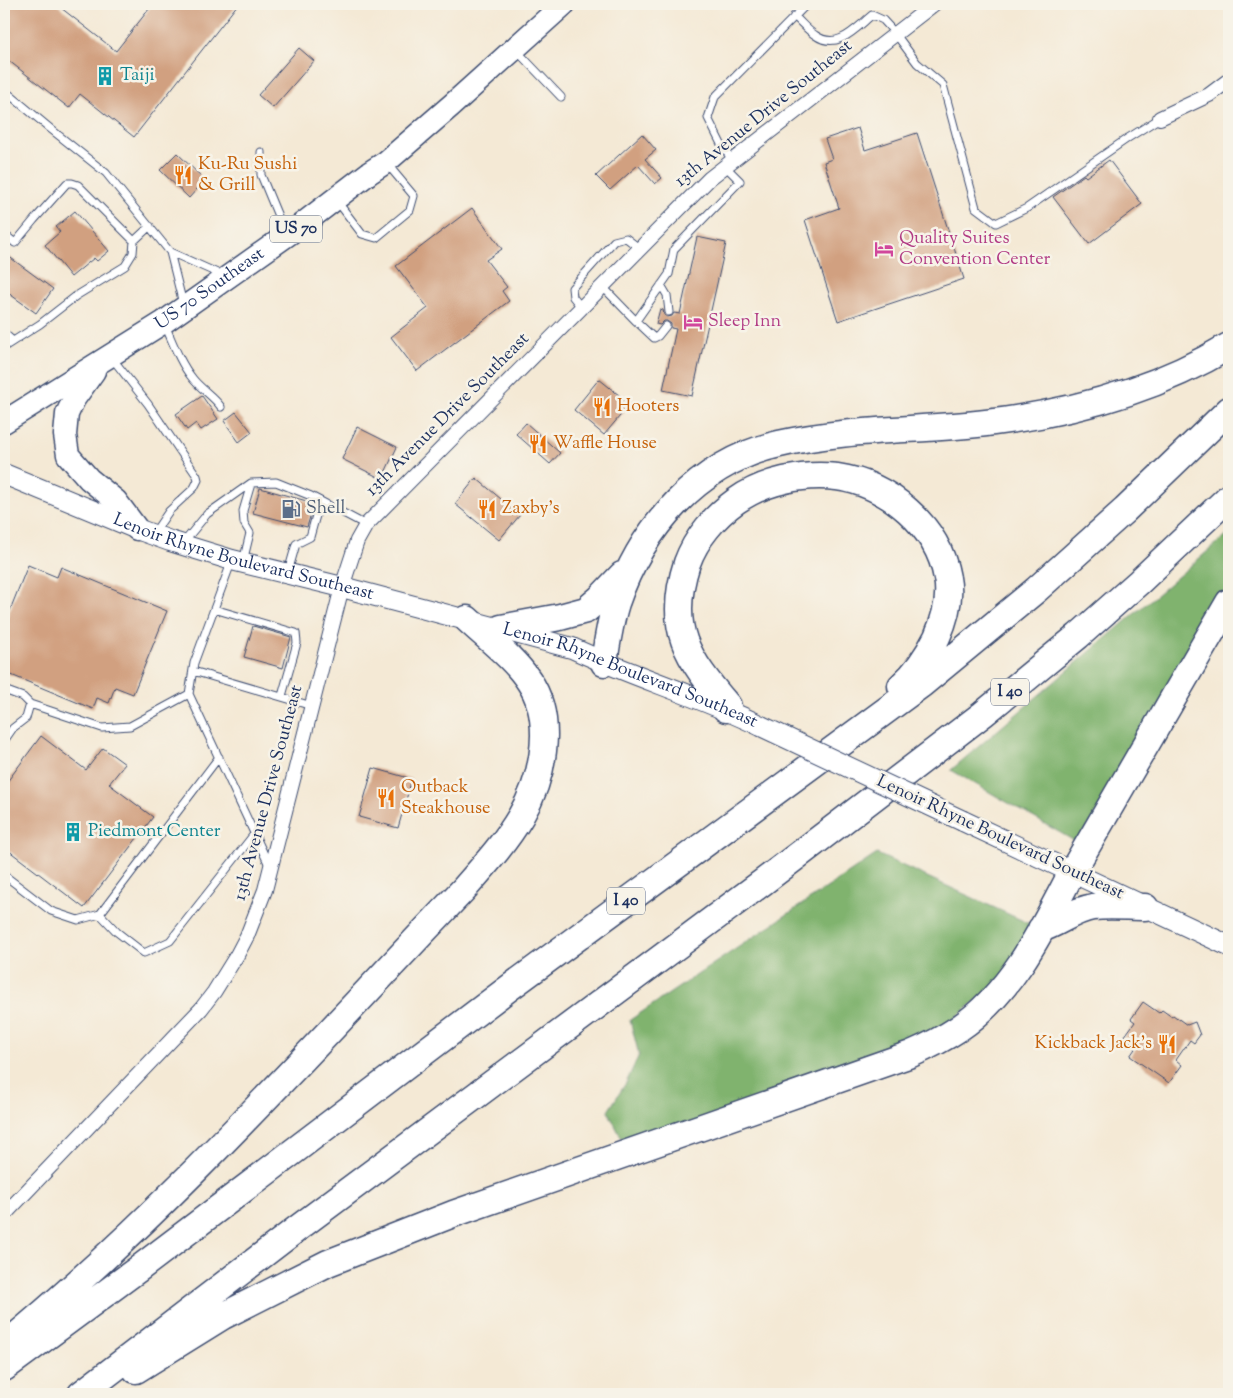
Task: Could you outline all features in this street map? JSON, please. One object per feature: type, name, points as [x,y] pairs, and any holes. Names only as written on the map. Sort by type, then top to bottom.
[{"type":"highway","points":[[501,628],[586,610],[613,585],[638,554],[662,518],[686,492],[730,462],[763,448],[826,437],[987,423],[1057,411],[1140,389],[1180,373],[1229,346]]},
{"type":"highway","name":"I 40","points":[[4,1368],[149,1261],[517,982],[922,684],[1036,590],[1125,510],[1229,410]]},
{"type":"highway","points":[[726,709],[728,706],[708,682],[690,655],[681,636],[678,602],[682,579],[689,558],[700,538],[713,521],[726,508],[750,492],[767,485],[796,478],[816,476],[846,479],[865,485],[891,498],[910,513],[922,525],[936,545],[948,580],[946,614],[940,630],[922,662],[904,684],[846,741]]},
{"type":"highway","name":"I 40","points":[[80,1394],[298,1228],[763,882],[983,714],[1140,582],[1229,497]]},
{"type":"highway","points":[[604,663],[616,603],[638,554]]},
{"type":"highway","points":[[97,1394],[223,1316],[328,1263],[453,1214],[911,1054],[960,1028],[985,1007],[1014,973],[1049,918],[1072,872],[1229,602]]},
{"type":"highway","points":[[4,1346],[86,1276],[174,1191],[463,890],[500,849],[518,823],[533,792],[542,762],[544,722],[541,708],[533,688],[521,670],[466,619]]},
{"type":"highway","points":[[1041,929],[1074,913],[1092,907],[1145,907]]},
{"type":"main road","name":"US 70 Southeast","points":[[4,422],[164,322],[286,236],[386,162],[564,4]]},
{"type":"main road","points":[[106,358],[74,399],[67,414],[65,435],[68,455],[89,478],[116,500],[145,532]]},
{"type":"main road","name":"Lenoir Rhyne Boulevard Southeast","points":[[4,474],[145,532],[182,545],[572,648],[604,663],[726,709],[1229,946]]},
{"type":"street","name":"13th Avenue Drive Southeast","points":[[5,1212],[186,1026],[214,992],[230,968],[247,936],[258,909],[271,867],[342,587],[356,541],[366,525],[682,205],[729,163],[934,4]]},
{"type":"street","points":[[1160,118],[1208,95],[1229,80]]},
{"type":"lane","points":[[636,322],[669,274],[674,249],[740,181],[729,163],[708,118],[715,97],[807,4]]},
{"type":"lane","points":[[794,16],[815,36],[832,42],[846,38],[872,15],[883,20],[918,63],[943,85],[976,208],[996,224],[1027,208],[1160,118]]},
{"type":"lane","points":[[515,49],[561,97]]},
{"type":"lane","points":[[4,90],[106,173],[150,226],[170,252],[184,308]]},
{"type":"lane","points":[[261,152],[261,175],[286,236]]},
{"type":"lane","points":[[335,199],[362,234],[376,238],[410,210],[414,196],[386,162]]},
{"type":"lane","points":[[4,234],[15,243],[67,184],[72,183],[78,185],[134,241]]},
{"type":"lane","points":[[4,347],[40,324],[76,296],[125,266],[133,253],[134,241],[150,226]]},
{"type":"lane","points":[[581,307],[573,297],[572,288],[614,240],[626,238],[639,248]]},
{"type":"lane","points":[[170,252],[228,277]]},
{"type":"lane","points":[[661,285],[667,295],[670,312]]},
{"type":"lane","points":[[602,286],[654,338],[666,326]]},
{"type":"lane","points":[[164,322],[184,368],[194,381],[214,397],[221,407]]},
{"type":"lane","points":[[4,333],[14,341]]},
{"type":"lane","points":[[106,358],[142,394],[198,480],[194,488],[145,532]]},
{"type":"lane","points":[[182,545],[207,514],[251,484],[276,482],[320,501],[366,525]]},
{"type":"lane","points":[[251,484],[243,511],[244,523],[250,532],[214,609],[194,663],[189,694],[271,867]]},
{"type":"lane","points":[[288,574],[296,544],[310,537],[320,501]]},
{"type":"lane","points":[[214,609],[296,633],[297,643],[282,696]]},
{"type":"lane","points":[[193,671],[312,706]]},
{"type":"lane","points":[[4,690],[23,697],[30,704],[102,728],[130,726],[189,694]]},
{"type":"lane","points":[[4,741],[14,728],[26,718],[30,704]]},
{"type":"lane","points":[[4,875],[51,911],[78,920],[100,914],[219,757]]},
{"type":"lane","points":[[100,914],[117,932],[144,953],[170,941],[255,833]]},
{"type":"green space","points":[[1229,533],[1229,602],[1078,843],[951,770]]},
{"type":"green space","points":[[877,854],[1041,929],[1018,967],[911,1054],[625,1145],[608,1111],[626,1083],[639,1055],[630,1020]]},
{"type":"building","name":"Taiji","points":[[4,4],[56,4],[116,51],[153,4],[238,4],[134,137],[80,94],[69,108],[4,57]]},
{"type":"building","points":[[299,48],[314,61],[273,108],[258,95]]},
{"type":"building","name":"Quality Suites Convention Center","points":[[858,128],[865,150],[917,133],[964,279],[838,321],[805,220],[839,208],[824,162],[832,159],[825,139]]},
{"type":"building","points":[[642,134],[656,150],[645,159],[662,178],[655,184],[638,165],[610,190],[596,176]]},
{"type":"building","name":"Ku-Ru Sushi & Grill","points":[[177,153],[205,180],[189,198],[160,170]]},
{"type":"building","points":[[1109,160],[1142,204],[1089,244],[1053,197],[1084,175],[1086,177]]},
{"type":"building","points":[[472,208],[502,249],[486,260],[507,287],[502,291],[509,301],[417,371],[391,337],[428,308],[396,266]]},
{"type":"building","points":[[75,211],[109,251],[97,261],[94,258],[71,277],[45,245],[60,232],[56,227]]},
{"type":"building","name":"Sleep Inn","points":[[697,237],[726,243],[692,396],[663,390],[676,329],[671,328],[671,324],[667,321],[660,325],[656,324],[660,309],[663,310],[664,315],[667,317],[672,316],[674,313],[680,314]]},
{"type":"building","points":[[4,253],[53,289],[36,313],[4,290]]},
{"type":"building","name":"Hooters","points":[[599,379],[630,404],[604,435],[574,410]]},
{"type":"building","points":[[202,396],[218,419],[201,430],[196,423],[187,430],[176,414]]},
{"type":"building","points":[[236,412],[252,432],[239,442],[224,421]]},
{"type":"building","name":"Waffle House","points":[[526,423],[560,453],[550,464],[516,434]]},
{"type":"building","points":[[357,427],[397,447],[382,479],[342,459]]},
{"type":"building","name":"Zaxby's","points":[[476,478],[520,515],[499,540],[455,504]]},
{"type":"building","points":[[260,488],[314,503],[307,527],[253,513]]},
{"type":"building","points":[[28,565],[57,577],[61,567],[167,611],[133,694],[115,687],[109,703],[97,698],[93,709],[4,672],[4,625]]},
{"type":"building","points":[[253,626],[291,637],[283,668],[244,657]]},
{"type":"building","name":"Piedmont Center","points":[[41,736],[86,770],[103,748],[125,764],[109,784],[153,817],[84,908],[4,847],[4,786]]},
{"type":"building","name":"Outback Steakhouse","points":[[373,768],[412,779],[398,828],[359,817]]},
{"type":"building","points":[[1143,1002],[1159,1013],[1162,1010],[1172,1017],[1173,1015],[1187,1025],[1195,1022],[1200,1035],[1194,1043],[1190,1040],[1176,1060],[1182,1065],[1169,1083],[1130,1056],[1137,1046],[1124,1037],[1135,1022],[1131,1019]]},
{"type":"place","name":"Taiji","points":[[105,76]]},
{"type":"place","name":"Ku-Ru Sushi & Grill","points":[[183,175]]},
{"type":"place","name":"Quality Suites Convention Center","points":[[884,249]]},
{"type":"place","name":"Sleep Inn","points":[[693,322]]},
{"type":"place","name":"Hooters","points":[[602,407]]},
{"type":"place","name":"Waffle House","points":[[538,444]]},
{"type":"place","name":"Shell","points":[[291,509]]},
{"type":"place","name":"Zaxby's","points":[[487,509]]},
{"type":"place","name":"Outback Steakhouse","points":[[386,798]]},
{"type":"place","name":"Piedmont Center","points":[[73,832]]},
{"type":"place","name":"Kickback Jack's","points":[[1167,1044]]}]
